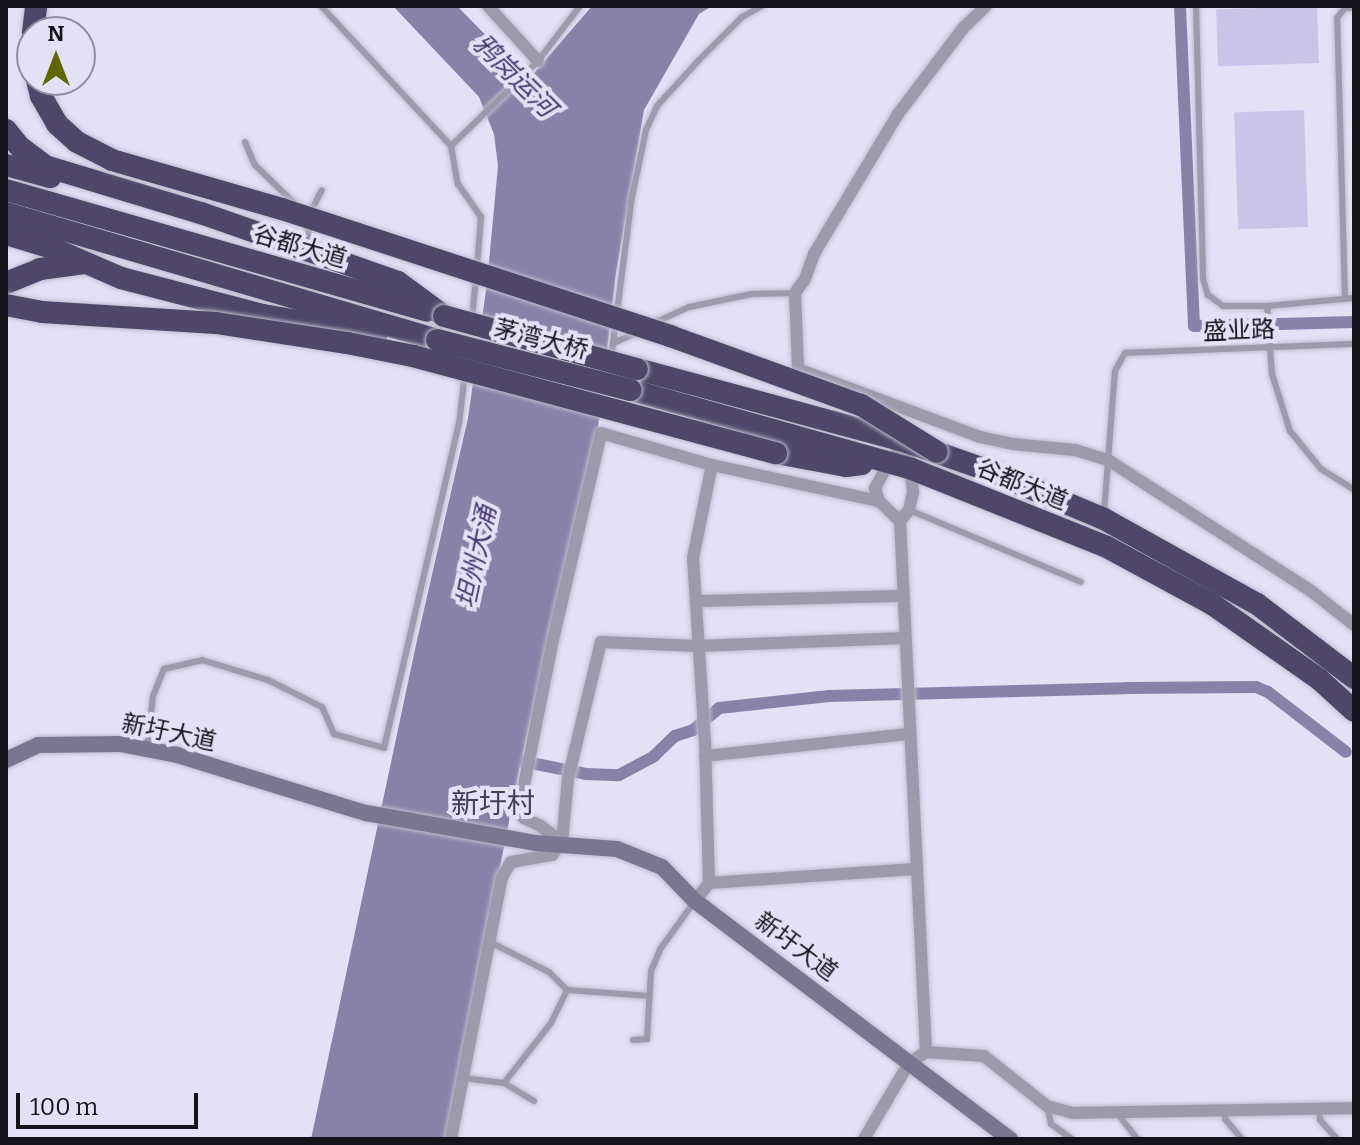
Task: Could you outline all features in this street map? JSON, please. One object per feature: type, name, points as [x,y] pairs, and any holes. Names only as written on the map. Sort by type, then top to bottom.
[{"type":"highway","points":[[41,96],[57,124],[77,142],[112,160],[386,241],[684,341],[861,405],[937,452]]},
{"type":"highway","points":[[6,130],[20,147],[45,166],[201,213],[309,254],[398,282],[444,316]]},
{"type":"highway","points":[[6,165],[52,178],[95,183]]},
{"type":"highway","name":"谷都大道","points":[[6,190],[444,316]]},
{"type":"highway","name":"谷都大道","points":[[6,213],[437,340]]},
{"type":"highway","points":[[6,234],[121,278],[263,315],[411,340],[437,340]]},
{"type":"highway","points":[[6,283],[40,269],[85,263]]},
{"type":"highway","points":[[6,305],[42,312],[216,323],[347,343],[413,356],[776,453],[846,466],[884,462]]},
{"type":"highway","name":"茅湾大桥","points":[[444,316],[634,380]]},
{"type":"highway","name":"茅湾大桥","points":[[437,340],[634,380]]},
{"type":"highway","name":"谷都大道","points":[[634,380],[907,442],[1104,519],[1257,604],[1354,678]]},
{"type":"highway","name":"谷都大道","points":[[634,380],[912,469],[1107,547],[1212,604],[1319,679],[1354,711]]},
{"type":"street","points":[[488,6],[534,65]]},
{"type":"street","points":[[986,6],[964,27],[898,114],[840,205],[795,293],[798,369],[980,437],[1013,444],[1075,450],[1108,460],[1311,591],[1354,625]]},
{"type":"street","points":[[562,842],[524,818],[519,810],[553,640],[601,433],[712,465],[879,501]]},
{"type":"street","points":[[900,521],[879,501],[875,488],[884,462],[907,442]]},
{"type":"street","points":[[907,442],[913,492],[909,510],[900,521],[926,1052]]},
{"type":"street","points":[[695,901],[709,883],[695,534],[712,465]]},
{"type":"street","points":[[696,601],[903,596]]},
{"type":"street","points":[[451,1139],[502,877],[511,862],[552,855],[562,842],[568,779],[601,642],[698,646],[905,638]]},
{"type":"street","points":[[705,756],[909,734]]},
{"type":"street","name":"新圩大道","points":[[6,760],[38,745],[120,744],[147,749],[366,813],[536,843],[562,842],[617,849],[662,867],[695,901],[1010,1139]]},
{"type":"street","points":[[709,883],[915,869]]},
{"type":"street","points":[[864,1139],[909,1063],[926,1052],[984,1056],[1047,1106],[1073,1113],[1354,1108]]},
{"type":"lane","points":[[321,6],[451,146],[458,184],[481,217],[470,330]]},
{"type":"lane","points":[[451,146],[534,65],[580,6]]},
{"type":"lane","points":[[607,388],[632,197],[646,130],[657,106],[742,17],[762,6]]},
{"type":"lane","points":[[1196,6],[1203,279],[1208,295],[1223,306],[1267,306],[1354,298]]},
{"type":"lane","points":[[1345,298],[1337,18],[1345,8],[1354,8]]},
{"type":"lane","points":[[245,142],[255,165],[308,217]]},
{"type":"lane","points":[[309,254],[308,217],[322,190]]},
{"type":"lane","points":[[614,343],[689,307],[752,294],[795,293]]},
{"type":"lane","points":[[1267,306],[1272,374],[1290,431],[1321,469],[1354,490]]},
{"type":"lane","points":[[147,749],[153,696],[164,669],[202,660],[268,680],[322,707],[334,734],[384,748],[459,424],[469,344]]},
{"type":"lane","name":"盛业路","points":[[1108,460],[1115,371],[1125,353],[1354,344]]},
{"type":"lane","points":[[601,433],[605,404]]},
{"type":"lane","points":[[1104,519],[1108,460]]},
{"type":"lane","points":[[909,510],[1081,582]]},
{"type":"lane","points":[[633,1040],[647,1039],[651,971],[661,948],[695,901]]},
{"type":"lane","points":[[490,942],[549,972],[567,990],[650,996]]},
{"type":"lane","points":[[504,1083],[551,1023],[567,990]]},
{"type":"lane","points":[[463,1078],[504,1083],[534,1101]]},
{"type":"lane","points":[[1047,1106],[1051,1124],[1072,1139]]},
{"type":"lane","points":[[1319,1109],[1320,1120],[1334,1138]]},
{"type":"lane","points":[[1225,1111],[1225,1119],[1242,1139]]},
{"type":"lane","points":[[1117,1113],[1137,1139]]},
{"type":"shaded area","points":[[1317,6],[1319,63],[1218,66],[1216,10]]},
{"type":"shaded area","points":[[1304,110],[1308,227],[1238,229],[1234,112]]},
{"type":"water","points":[[393,6],[457,6],[529,79],[592,6],[712,6],[699,14],[644,110],[616,273],[598,427],[521,761],[446,1139],[311,1139],[417,640],[468,418],[487,283],[498,166],[494,134],[479,97]]},
{"type":"waterway","points":[[1180,6],[1194,326],[1354,322]]},
{"type":"waterway","points":[[521,761],[586,774],[619,775],[654,756],[675,736],[693,730],[719,708],[829,696],[1126,688],[1256,687],[1268,692],[1346,752]]},
{"type":"district","name":"新圩村","points":[[493,804]]},
{"type":"water label","name":"鸦岗运河","points":[[514,76]]},
{"type":"water label","name":"坦州大涌","points":[[477,557]]}]
